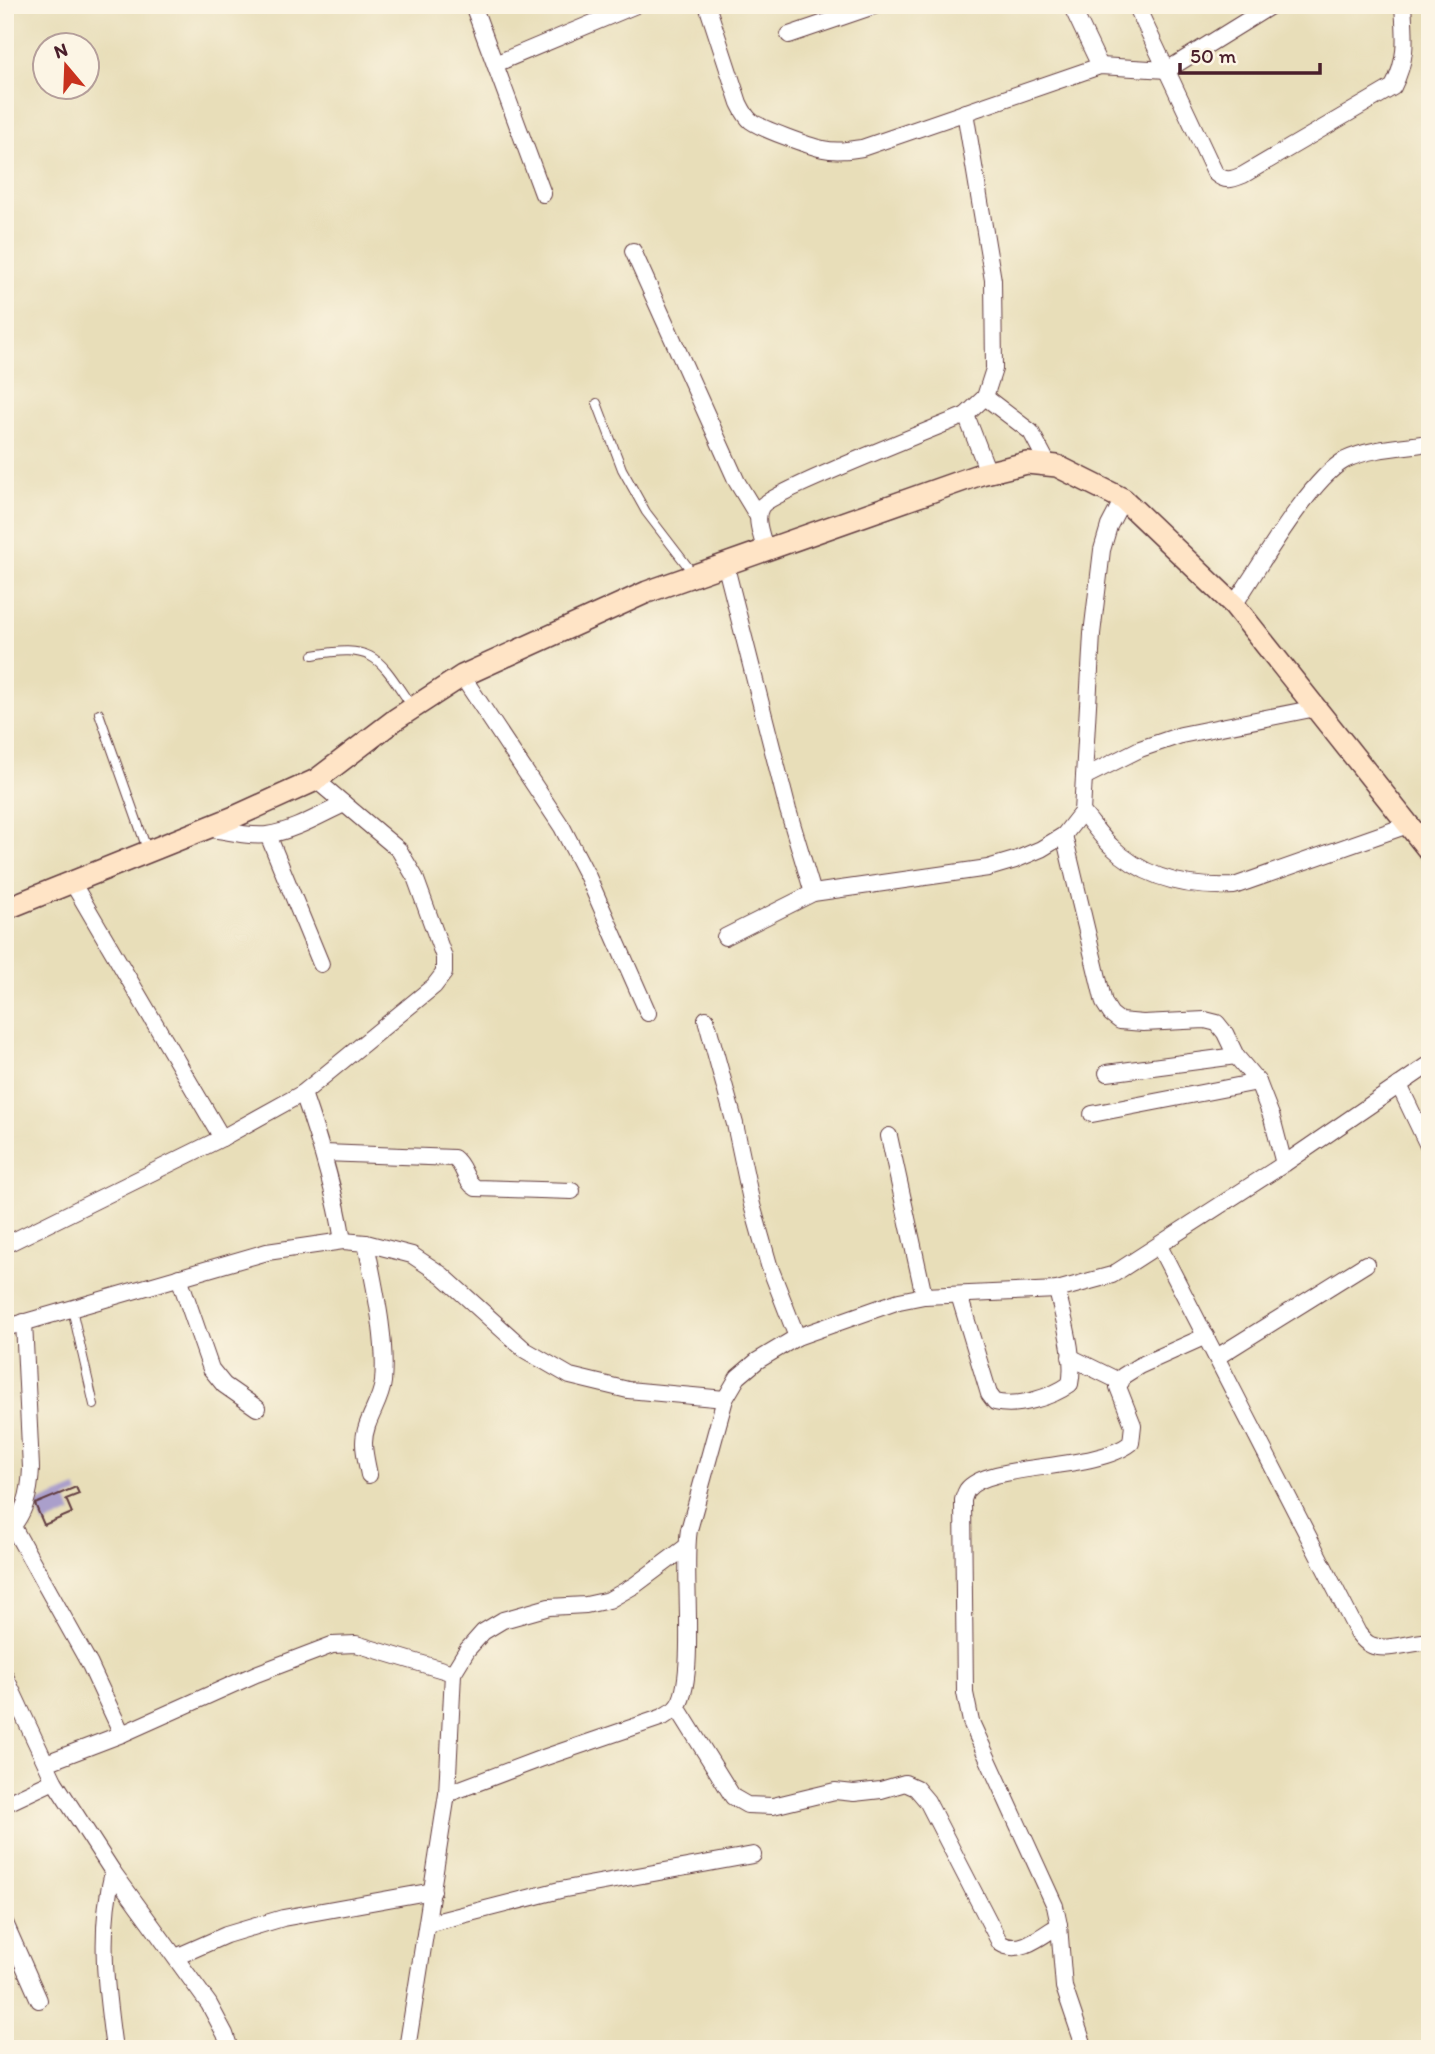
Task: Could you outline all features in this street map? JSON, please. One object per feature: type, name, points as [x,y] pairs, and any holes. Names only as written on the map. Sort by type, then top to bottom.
[{"type":"street","points":[[473,5],[543,194]]},
{"type":"street","points":[[495,64],[636,5]]},
{"type":"street","points":[[707,5],[745,115],[753,123],[824,149],[842,150],[862,148],[1100,66],[1167,70],[1272,5]]},
{"type":"street","points":[[789,35],[877,5]]},
{"type":"street","points":[[1071,5],[1100,66]]},
{"type":"street","points":[[1136,5],[1215,173],[1222,180],[1243,176],[1393,87],[1402,69],[1406,43],[1404,5]]},
{"type":"street","points":[[757,515],[762,504],[778,495],[966,415],[985,397],[994,369],[993,280],[965,112]]},
{"type":"street","points":[[633,251],[737,482],[757,515],[765,549]]},
{"type":"street","points":[[985,397],[1031,432],[1049,466]]},
{"type":"street","points":[[966,415],[988,472]]},
{"type":"street","points":[[1234,605],[1323,477],[1344,461],[1364,453],[1430,443]]},
{"type":"street","points":[[5,909],[207,828],[316,780],[413,708],[462,676],[647,592],[988,472],[1027,463],[1057,466],[1123,499],[1234,605],[1430,852]]},
{"type":"street","points":[[725,937],[813,893],[988,868],[1041,849],[1064,835],[1082,812],[1093,634],[1102,550],[1109,526],[1123,499]]},
{"type":"street","points":[[725,563],[788,810],[813,893]]},
{"type":"street","points":[[462,676],[562,827],[648,1013]]},
{"type":"street","points":[[1084,777],[1140,749],[1181,735],[1316,708]]},
{"type":"street","points":[[5,1245],[222,1138],[303,1093],[434,986],[444,973],[444,957],[415,877],[399,850],[316,780]]},
{"type":"street","points":[[207,828],[247,835],[268,835],[344,804]]},
{"type":"street","points":[[1082,812],[1111,846],[1149,873],[1171,881],[1206,887],[1234,886],[1408,825]]},
{"type":"street","points":[[268,835],[321,964]]},
{"type":"street","points":[[1064,835],[1104,1003],[1111,1014],[1120,1021],[1143,1023],[1205,1020],[1217,1023],[1236,1056],[1258,1082],[1272,1118],[1284,1164]]},
{"type":"street","points":[[72,882],[222,1138]]},
{"type":"street","points":[[706,1019],[769,1265],[797,1338]]},
{"type":"street","points":[[1107,1073],[1236,1056]]},
{"type":"street","points":[[447,1794],[663,1717],[677,1707],[684,1691],[687,1650],[686,1547],[725,1399],[738,1377],[757,1361],[797,1338],[866,1312],[924,1296],[1057,1290],[1112,1275],[1284,1164],[1430,1064]]},
{"type":"street","points":[[1092,1114],[1258,1082]]},
{"type":"street","points":[[1399,1086],[1430,1150]]},
{"type":"street","points":[[303,1093],[324,1153],[338,1207],[342,1241]]},
{"type":"street","points":[[888,1136],[924,1296]]},
{"type":"street","points":[[324,1153],[454,1158],[463,1168],[470,1184],[476,1188],[572,1191]]},
{"type":"street","points":[[5,1328],[267,1252],[342,1241],[366,1243],[412,1255],[442,1275],[524,1350],[570,1376],[628,1390],[725,1399]]},
{"type":"street","points":[[366,1243],[381,1329],[383,1381],[381,1396],[365,1436],[369,1475]]},
{"type":"street","points":[[1158,1246],[1358,1633],[1370,1645],[1389,1648],[1430,1640]]},
{"type":"street","points":[[1217,1357],[1366,1264]]},
{"type":"street","points":[[179,1277],[211,1369],[225,1385],[257,1408]]},
{"type":"street","points":[[959,1296],[989,1394],[995,1402],[1014,1404],[1060,1391],[1070,1384],[1073,1373],[1057,1290]]},
{"type":"street","points":[[24,1322],[31,1468],[24,1510],[9,1531],[90,1665],[122,1734]]},
{"type":"street","points":[[1084,2046],[1064,1987],[1055,1906],[971,1722],[965,1693],[963,1500],[968,1489],[980,1481],[1000,1474],[1097,1459],[1120,1452],[1131,1443],[1133,1424],[1118,1387],[1123,1376],[1206,1336]]},
{"type":"street","points":[[1070,1357],[1121,1382]]},
{"type":"street","points":[[407,2049],[447,1794],[453,1673],[467,1650],[484,1632],[503,1619],[549,1607],[586,1605],[609,1600],[635,1585],[686,1547]]},
{"type":"street","points":[[46,1763],[122,1734],[256,1674],[332,1645],[356,1644],[453,1673]]},
{"type":"street","points":[[5,1676],[54,1781],[113,1872],[209,2004],[230,2049]]},
{"type":"street","points":[[677,1707],[733,1797],[747,1805],[773,1806],[835,1791],[854,1793],[881,1790],[905,1783],[916,1787],[927,1801],[1000,1944],[1017,1948],[1059,1925]]},
{"type":"street","points":[[5,1804],[54,1781]]},
{"type":"street","points":[[428,1924],[560,1890],[753,1855]]},
{"type":"street","points":[[113,1872],[104,1924],[105,1964],[114,2049]]},
{"type":"street","points":[[176,1957],[226,1935],[283,1918],[433,1891]]},
{"type":"street","points":[[5,1923],[39,2000]]},
{"type":"lane","points":[[597,402],[622,469],[646,512],[694,575]]},
{"type":"lane","points":[[313,655],[340,650],[360,652],[381,663],[413,708]]},
{"type":"lane","points":[[99,713],[148,852]]},
{"type":"lane","points":[[72,1308],[94,1405]]},
{"type":"building","points":[[76,1487],[79,1494],[66,1499],[72,1513],[44,1525],[35,1504]]}]
